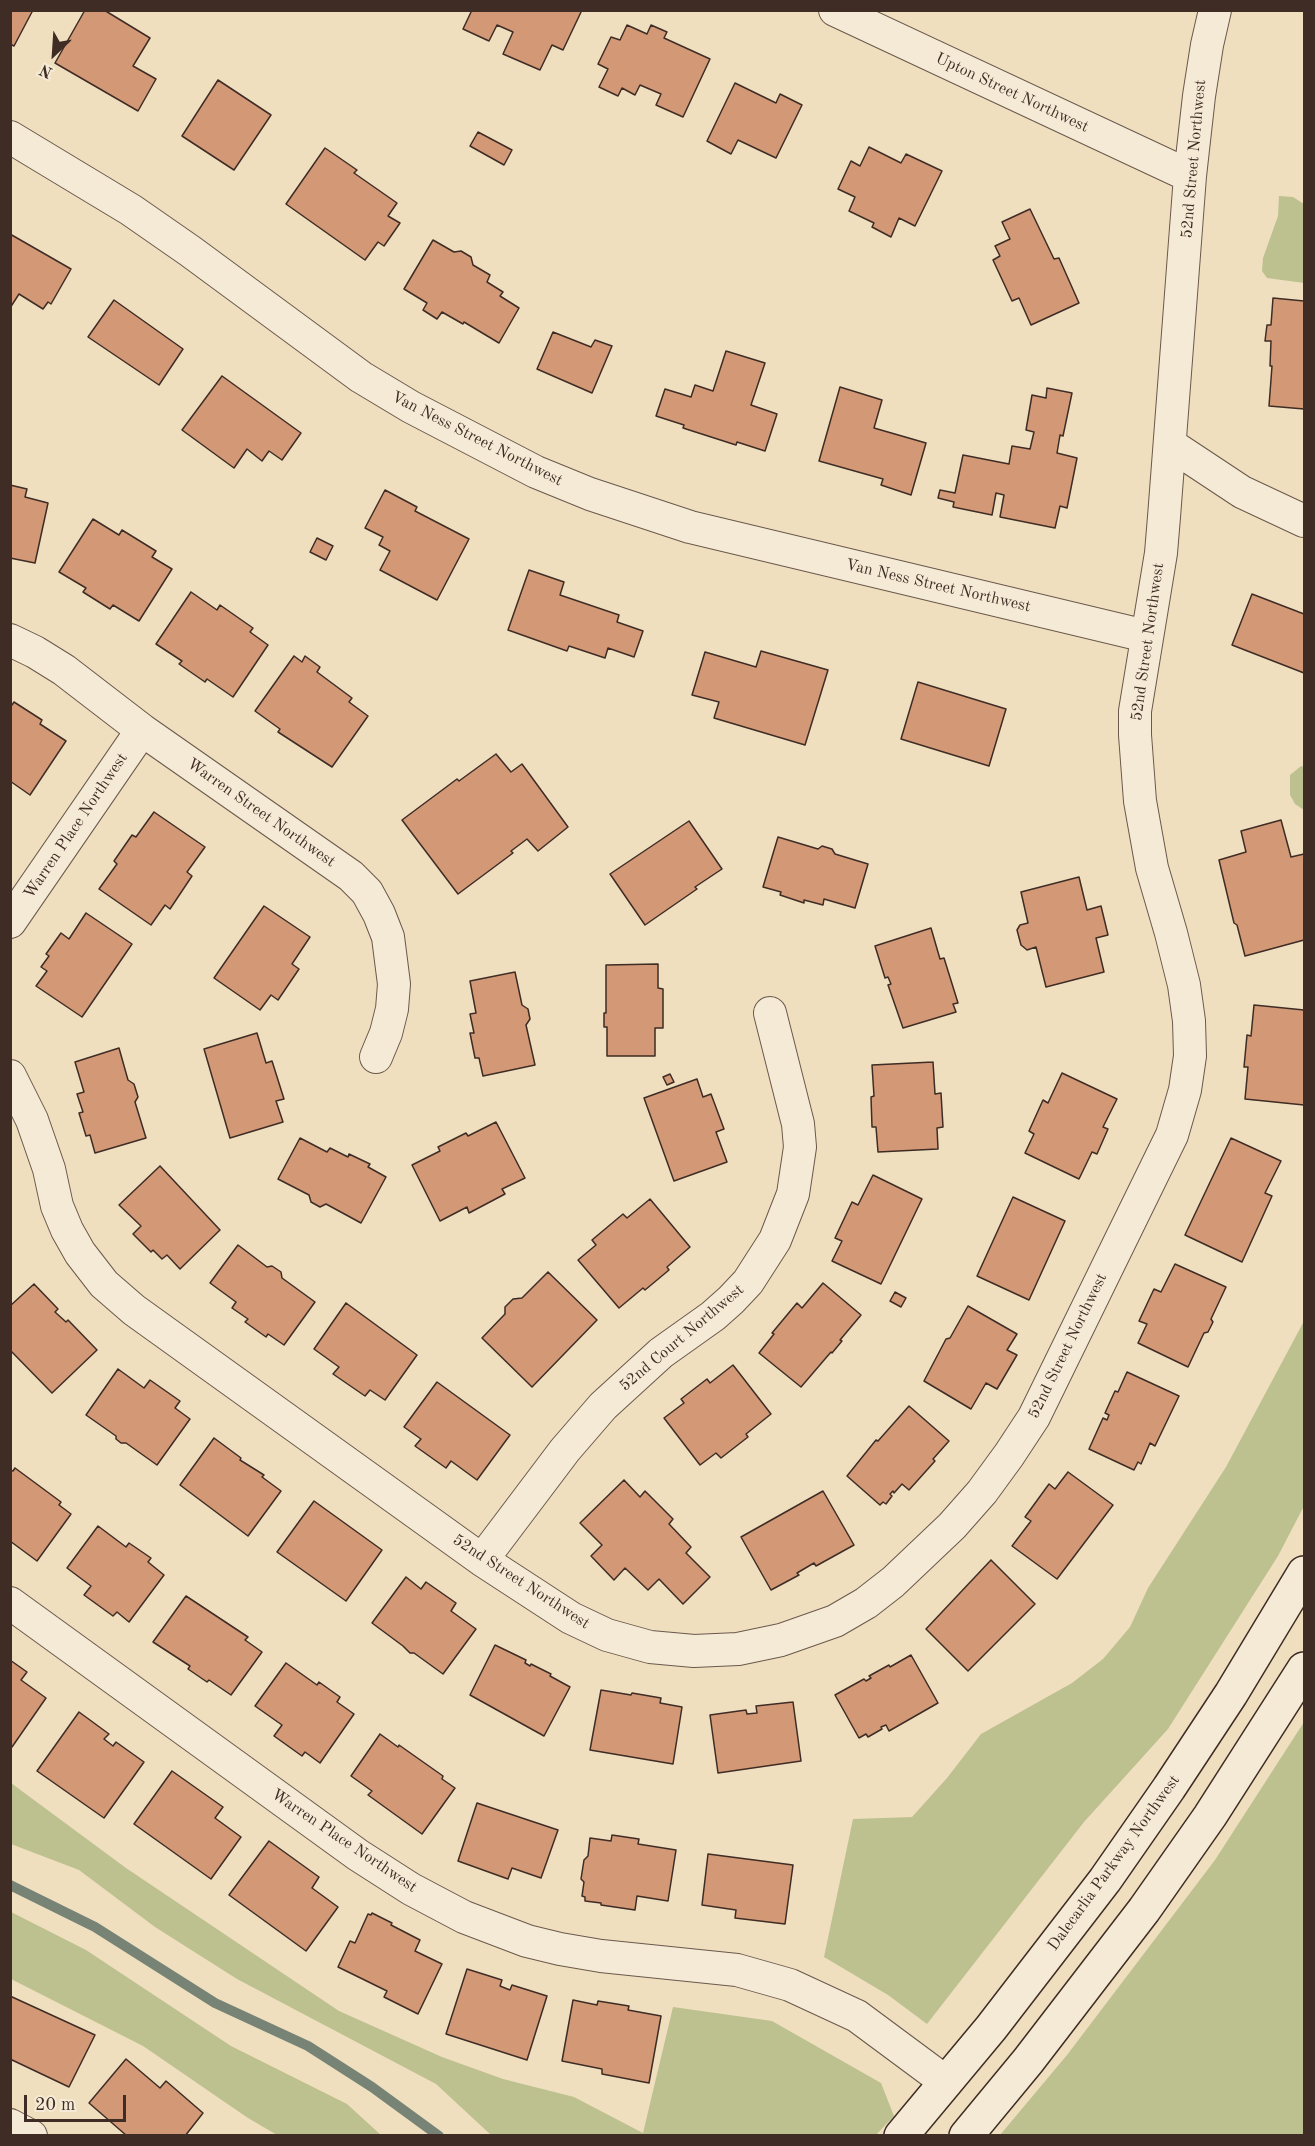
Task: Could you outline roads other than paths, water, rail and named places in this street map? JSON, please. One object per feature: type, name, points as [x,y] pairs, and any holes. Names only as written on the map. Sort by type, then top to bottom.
[{"type":"main road","name":"Dalecarlia Parkway Northwest","points":[[901,2136],[1037,1969],[1142,1827],[1241,1678],[1305,1573]]},
{"type":"main road","points":[[966,2136],[1035,2052],[1144,1910],[1210,1816],[1305,1669]]},
{"type":"street","name":"Upton Street Northwest","points":[[835,10],[1190,176]]},
{"type":"street","name":"52nd Street Northwest","points":[[10,1076],[32,1120],[49,1169],[57,1206],[67,1230],[80,1253],[104,1284],[134,1310],[482,1560],[587,1627],[628,1642],[650,1647],[694,1651],[738,1649],[760,1645],[782,1640],[835,1621],[875,1596],[919,1559],[982,1492],[1046,1397],[1172,1135],[1185,1090],[1190,1056],[1189,1021],[1184,985],[1172,933],[1152,868],[1143,824],[1137,779],[1135,711],[1161,553],[1190,176],[1202,71],[1215,10]]},
{"type":"street","name":"Van Ness Street Northwest","points":[[10,137],[141,217],[361,376],[411,407],[536,472],[599,498],[690,528],[1146,636]]},
{"type":"street","points":[[1171,445],[1235,488],[1305,520]]},
{"type":"street","name":"Warren Street Northwest","points":[[10,640],[50,660],[142,730],[351,876],[367,892],[388,937],[394,984],[392,1009],[376,1057]]},
{"type":"street","name":"Warren Place Northwest","points":[[10,922],[142,730]]},
{"type":"street","name":"52nd Court Northwest","points":[[482,1560],[565,1450],[603,1406],[661,1353],[713,1316],[731,1300],[748,1282],[775,1240],[793,1194],[800,1148],[798,1124],[770,1013]]},
{"type":"street","name":"Warren Place Northwest","points":[[10,1603],[358,1855],[411,1889],[464,1917],[527,1941],[560,1949],[601,1956],[738,1970],[790,1985],[857,2016],[946,2082]]},
{"type":"street","points":[[10,2125],[31,2136]]},
{"type":"waterway","points":[[10,1885],[95,1927],[215,2003],[308,2046],[372,2087],[439,2136]]}]
